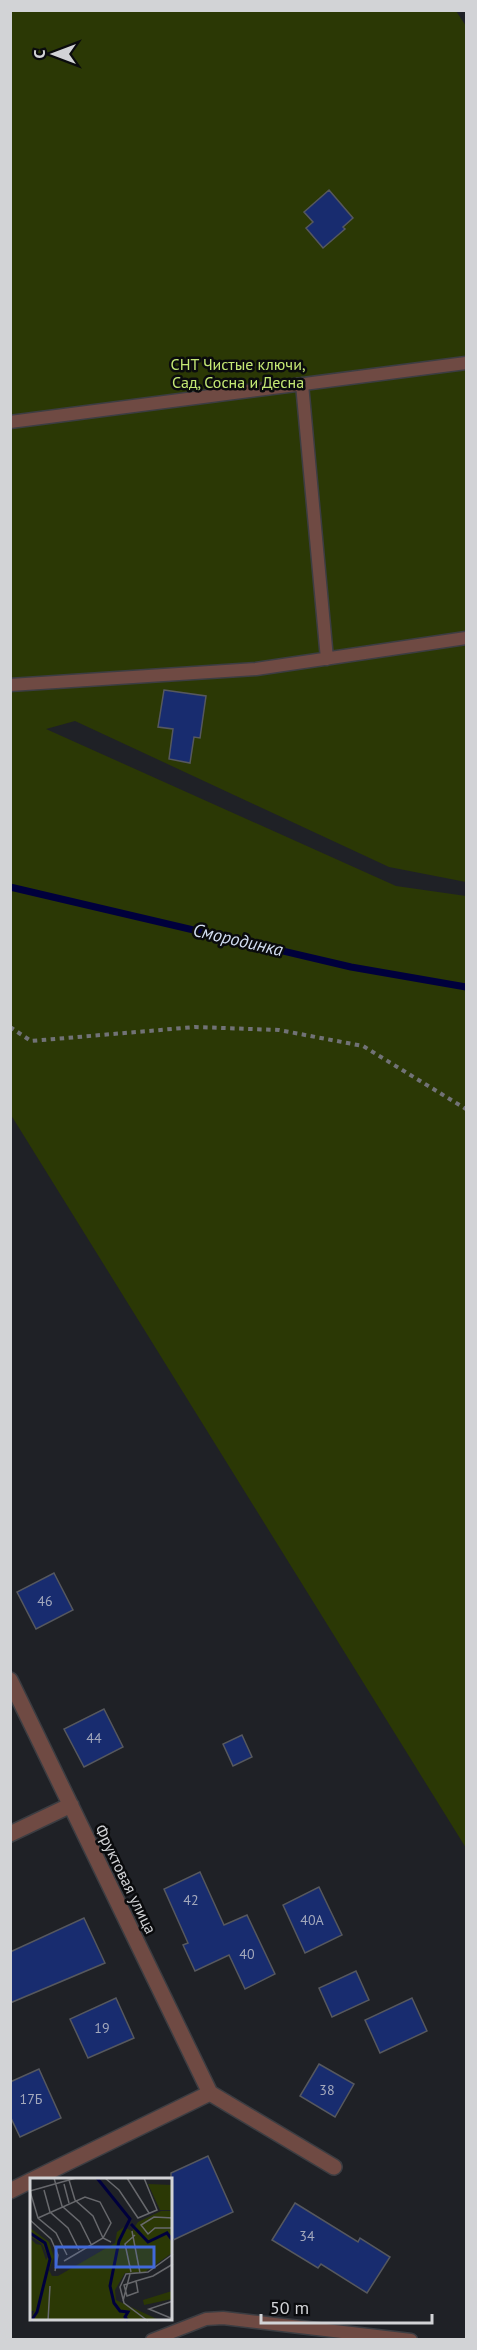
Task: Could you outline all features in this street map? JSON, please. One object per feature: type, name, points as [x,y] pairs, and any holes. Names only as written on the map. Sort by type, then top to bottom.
[{"type":"street","name":"Фруктовая улица","points":[[10,1680],[210,2093]]},
{"type":"street","points":[[10,1834],[71,1805]]},
{"type":"street","points":[[37,2178],[210,2093],[334,2167]]},
{"type":"street","points":[[10,2191],[30,2181]]},
{"type":"lane","points":[[10,422],[466,363]]},
{"type":"lane","points":[[302,384],[327,659]]},
{"type":"lane","points":[[10,685],[256,669],[466,638]]},
{"type":"lane","points":[[152,2340],[206,2319],[224,2318],[411,2340]]},
{"type":"path","points":[[10,1027],[31,1041],[195,1027],[279,1030],[363,1046],[466,1109]]},
{"type":"green space","name":"СНТ Чистые ключи, Сад, Сосна и Десна","points":[[11,11],[456,11],[466,26],[466,882],[389,867],[75,721],[46,729],[396,886],[466,896],[466,1848],[11,1115]]},
{"type":"building","points":[[329,190],[353,218],[343,227],[345,229],[323,248],[306,228],[313,222],[304,212]]},
{"type":"building","points":[[164,690],[206,696],[200,738],[194,737],[190,763],[169,759],[173,729],[158,727]]},
{"type":"building","points":[[54,1573],[73,1610],[36,1629],[17,1592]]},
{"type":"building","points":[[104,1709],[123,1747],[84,1767],[64,1729]]},
{"type":"building","points":[[242,1735],[252,1757],[233,1766],[223,1744]]},
{"type":"building","points":[[200,1872],[224,1925],[247,1915],[275,1974],[245,1989],[229,1955],[195,1971],[183,1945],[188,1943],[164,1889]]},
{"type":"building","points":[[319,1887],[342,1935],[305,1953],[283,1905]]},
{"type":"building","points":[[84,1918],[105,1963],[10,2003],[10,1952]]},
{"type":"building","points":[[356,1971],[369,2000],[332,2017],[319,1988]]},
{"type":"building","points":[[116,1998],[134,2038],[88,2058],[70,2019]]},
{"type":"building","points":[[412,1998],[427,2031],[380,2053],[365,2020]]},
{"type":"building","points":[[319,2064],[354,2084],[335,2117],[300,2096]]},
{"type":"building","points":[[39,2069],[61,2118],[20,2137],[10,2116],[10,2082]]},
{"type":"building","points":[[208,2156],[233,2212],[172,2241],[171,2173]]},
{"type":"building","points":[[295,2203],[358,2242],[360,2238],[390,2257],[367,2293],[321,2264],[318,2268],[272,2240]]},
{"type":"waterway","name":"Смородинка","points":[[10,887],[351,967],[466,987]]}]
